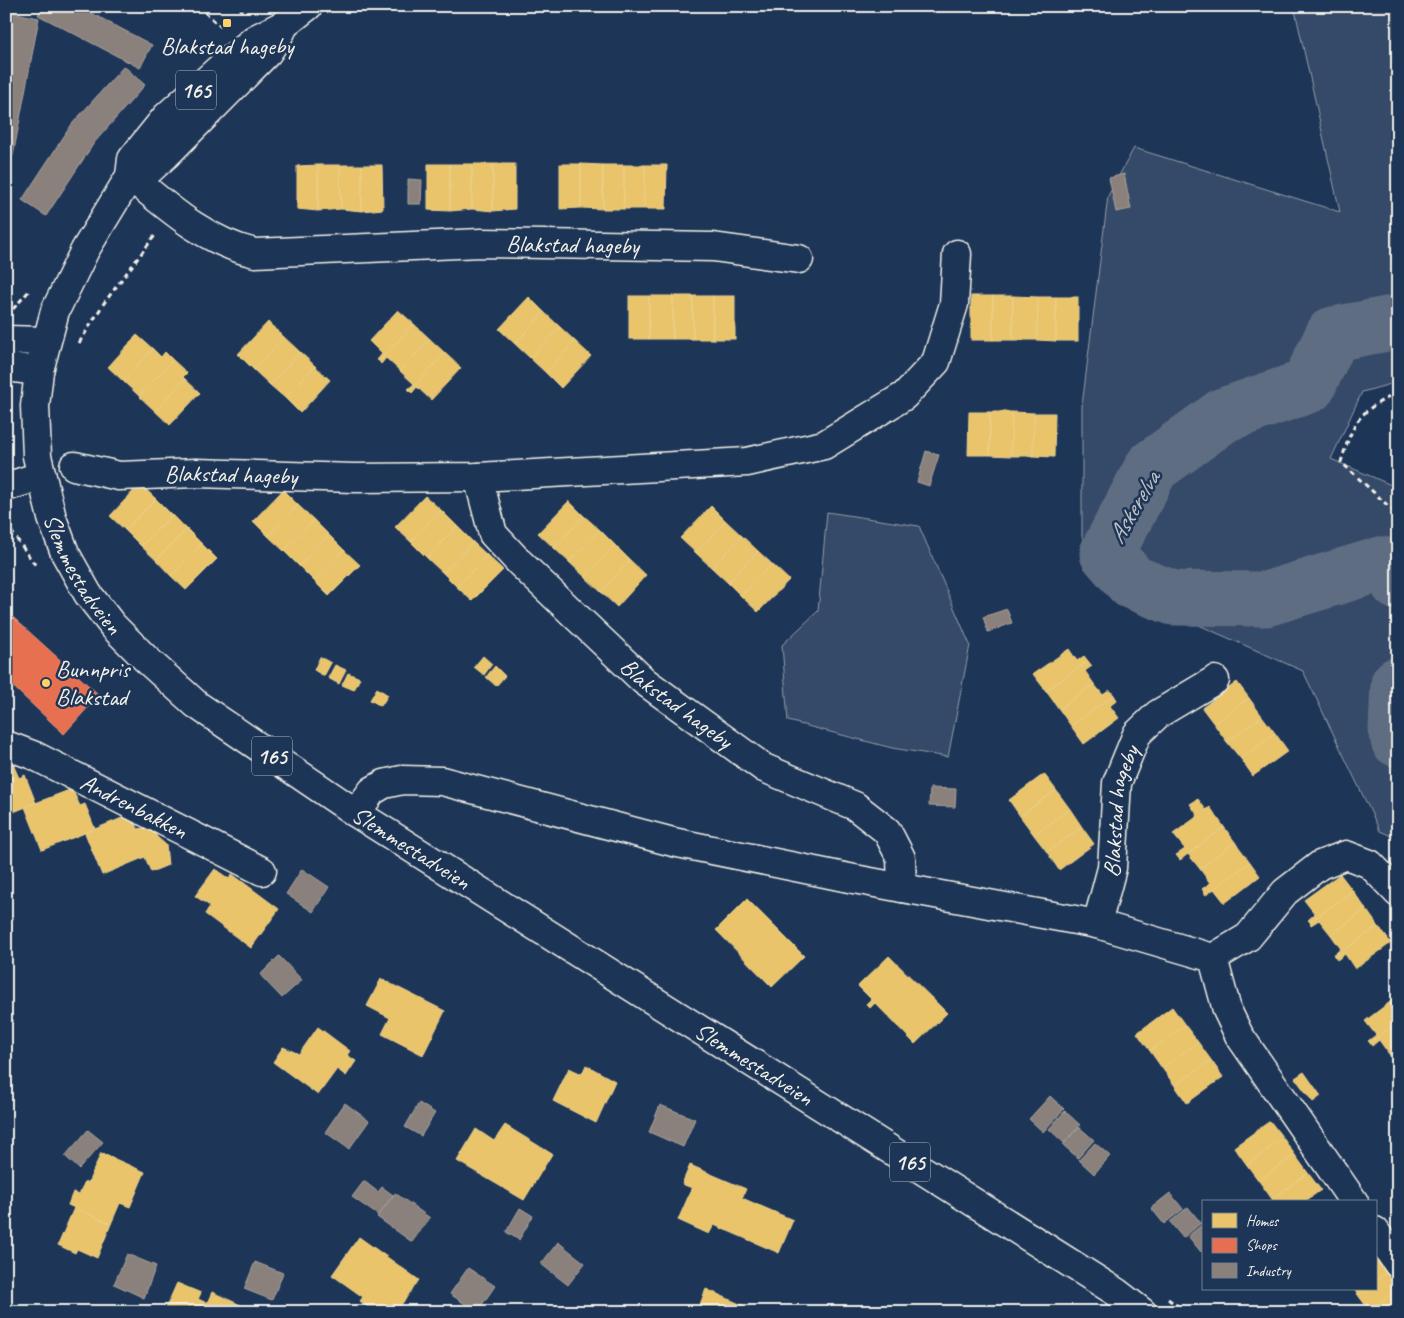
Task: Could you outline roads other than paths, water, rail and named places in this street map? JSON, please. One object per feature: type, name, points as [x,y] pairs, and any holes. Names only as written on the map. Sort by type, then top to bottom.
[{"type":"street","name":"Slemmestadveien","points":[[308,6],[285,24],[255,39],[218,69],[166,117],[132,158],[130,176],[100,222],[64,289],[45,341],[39,371],[35,425],[40,476],[52,518],[65,553],[88,594],[113,626],[146,660],[197,705],[356,813],[1116,1292],[1142,1312]]},
{"type":"street","name":"Blakstad hageby","points":[[130,176],[174,212],[220,242],[237,249],[255,253],[481,243],[713,247],[799,259]]},
{"type":"street","name":"Blakstad hageby","points":[[74,466],[119,476],[196,473],[354,478],[478,477],[747,462],[824,445],[904,396],[936,362],[954,304],[957,254]]},
{"type":"street","points":[[6,340],[45,341]]},
{"type":"street","points":[[6,367],[39,371]]},
{"type":"street","points":[[6,487],[40,476]]},
{"type":"street","name":"Blakstad hageby","points":[[478,477],[493,534],[519,562],[644,681],[668,699],[764,768],[855,806],[887,831],[901,858],[902,888]]},
{"type":"street","name":"Blakstad hageby","points":[[1097,924],[1112,868],[1117,782],[1138,734],[1158,714],[1215,680]]},
{"type":"street","name":"Andrenbakken","points":[[6,745],[35,756],[262,871]]},
{"type":"street","points":[[356,813],[372,792],[384,784],[402,780],[442,781],[673,842],[902,888],[1097,924],[1213,958],[1248,936],[1286,892],[1313,870],[1320,865],[1346,855],[1370,864],[1398,893]]},
{"type":"street","points":[[1213,958],[1228,1010],[1239,1035],[1353,1200]]},
{"type":"street","points":[[1376,1233],[1398,1264]]},
{"type":"waterway","name":"Askerelva","points":[[1398,322],[1333,334],[1308,386],[1224,415],[1152,467],[1107,553],[1132,582],[1173,598],[1266,599],[1381,564],[1395,574],[1398,583]]},
{"type":"waterway","name":"Askerelva","points":[[1398,684],[1396,729],[1398,740]]},
{"type":"place","name":"Blakstad hageby","points":[[227,23]]},
{"type":"place","name":"Bunnpris Blakstad","points":[[46,683]]}]
